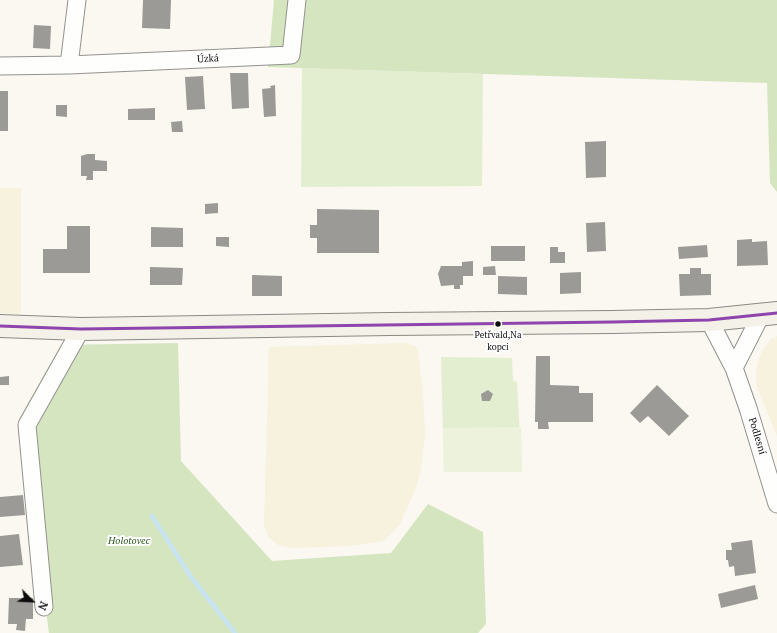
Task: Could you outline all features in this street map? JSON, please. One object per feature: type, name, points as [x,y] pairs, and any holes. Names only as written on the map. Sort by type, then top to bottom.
[{"type":"street","points":[[69,65],[77,0]]},
{"type":"street","name":"Úzká","points":[[0,66],[69,65],[291,55],[297,0]]},
{"type":"street","points":[[0,326],[81,329],[709,320],[769,314]]},
{"type":"street","points":[[734,368],[769,314]]},
{"type":"street","name":"Podlesní","points":[[709,320],[734,368],[748,408],[777,504]]},
{"type":"street","points":[[44,608],[27,425],[81,329]]},
{"type":"shaded area","points":[[0,188],[21,188],[21,314],[0,313]]},
{"type":"shaded area","points":[[777,336],[777,436],[757,387],[756,371],[759,358],[764,348],[771,339]]},
{"type":"shaded area","points":[[406,343],[416,347],[418,351],[423,394],[425,434],[421,469],[416,488],[400,524],[384,541],[351,546],[293,548],[278,545],[268,537],[264,525],[269,347]]},
{"type":"green space","points":[[274,0],[777,0],[777,192],[770,183],[767,83],[268,67]]},
{"type":"green space","points":[[302,68],[483,74],[482,186],[301,187]]},
{"type":"green space","name":"Holotovec","points":[[178,343],[181,461],[272,561],[391,553],[428,504],[483,532],[486,624],[478,633],[49,633],[19,419],[61,345]]},
{"type":"green space","points":[[441,357],[512,358],[513,381],[517,382],[522,472],[444,472]]},
{"type":"green space","points":[[521,427],[522,472],[444,472],[443,428]]},
{"type":"building","points":[[143,0],[171,0],[170,29],[142,28]]},
{"type":"building","points":[[34,25],[51,26],[50,49],[33,48]]},
{"type":"building","points":[[230,73],[248,73],[249,108],[232,109]]},
{"type":"building","points":[[203,76],[205,109],[187,110],[185,77]]},
{"type":"building","points":[[275,85],[276,116],[264,117],[262,89],[271,88],[270,86]]},
{"type":"building","points":[[0,91],[8,91],[8,131],[0,131]]},
{"type":"building","points":[[56,105],[67,105],[67,117],[56,116]]},
{"type":"building","points":[[155,108],[155,120],[128,120],[128,109]]},
{"type":"building","points":[[182,121],[183,132],[172,132],[171,122]]},
{"type":"building","points":[[606,141],[606,177],[586,178],[585,142]]},
{"type":"building","points":[[95,154],[95,160],[107,161],[107,171],[93,171],[93,180],[86,180],[87,176],[81,176],[81,156]]},
{"type":"building","points":[[218,203],[218,213],[205,214],[205,204]]},
{"type":"building","points":[[317,209],[379,210],[379,253],[317,253],[317,238],[310,238],[310,225],[317,225]]},
{"type":"building","points":[[605,222],[606,251],[587,252],[586,223]]},
{"type":"building","points":[[67,226],[90,226],[90,273],[43,273],[43,249],[67,249]]},
{"type":"building","points":[[151,227],[183,228],[183,247],[151,247]]},
{"type":"building","points":[[216,237],[229,237],[229,247],[216,246]]},
{"type":"building","points":[[752,239],[752,242],[767,241],[768,265],[737,266],[737,240]]},
{"type":"building","points":[[707,245],[708,257],[679,259],[678,247]]},
{"type":"building","points":[[491,246],[525,246],[525,261],[491,261]]},
{"type":"building","points":[[550,247],[558,247],[558,252],[565,252],[565,263],[550,263]]},
{"type":"building","points":[[473,261],[473,276],[463,276],[463,285],[460,285],[460,289],[454,289],[454,285],[441,286],[438,274],[441,266],[462,266],[462,262]]},
{"type":"building","points":[[495,266],[496,275],[483,275],[483,267]]},
{"type":"building","points":[[150,267],[183,268],[182,285],[150,285]]},
{"type":"building","points":[[690,268],[701,268],[701,274],[711,274],[711,295],[680,296],[679,274],[690,274]]},
{"type":"building","points":[[581,272],[581,293],[560,294],[560,273]]},
{"type":"building","points":[[252,275],[282,276],[282,296],[252,296]]},
{"type":"building","points":[[498,276],[527,277],[527,295],[498,294]]},
{"type":"building","points":[[536,356],[550,356],[550,385],[579,386],[579,393],[593,393],[593,422],[548,422],[549,429],[538,429],[538,422],[535,422]]},
{"type":"building","points":[[9,376],[9,385],[0,385],[0,377]]},
{"type":"building","points":[[657,385],[689,416],[669,436],[648,416],[640,423],[630,413]]},
{"type":"building","points":[[488,390],[493,394],[490,401],[482,401],[481,394]]},
{"type":"building","points":[[23,495],[25,515],[0,517],[0,497]]},
{"type":"building","points":[[19,534],[23,565],[0,567],[0,536]]},
{"type":"building","points":[[752,540],[756,573],[735,576],[734,566],[729,567],[728,560],[726,560],[726,550],[732,550],[731,543]]},
{"type":"building","points":[[755,585],[758,599],[721,608],[718,594]]},
{"type":"building","points":[[9,598],[33,598],[33,619],[26,619],[25,631],[16,630],[17,624],[8,624]]},
{"type":"waterway","points":[[152,516],[191,577],[235,633]]},
{"type":"transit line","points":[[0,326],[81,329],[612,322],[709,320],[777,313]]},
{"type":"place","name":"Petřvald,Na kopci","points":[[498,324]]}]
